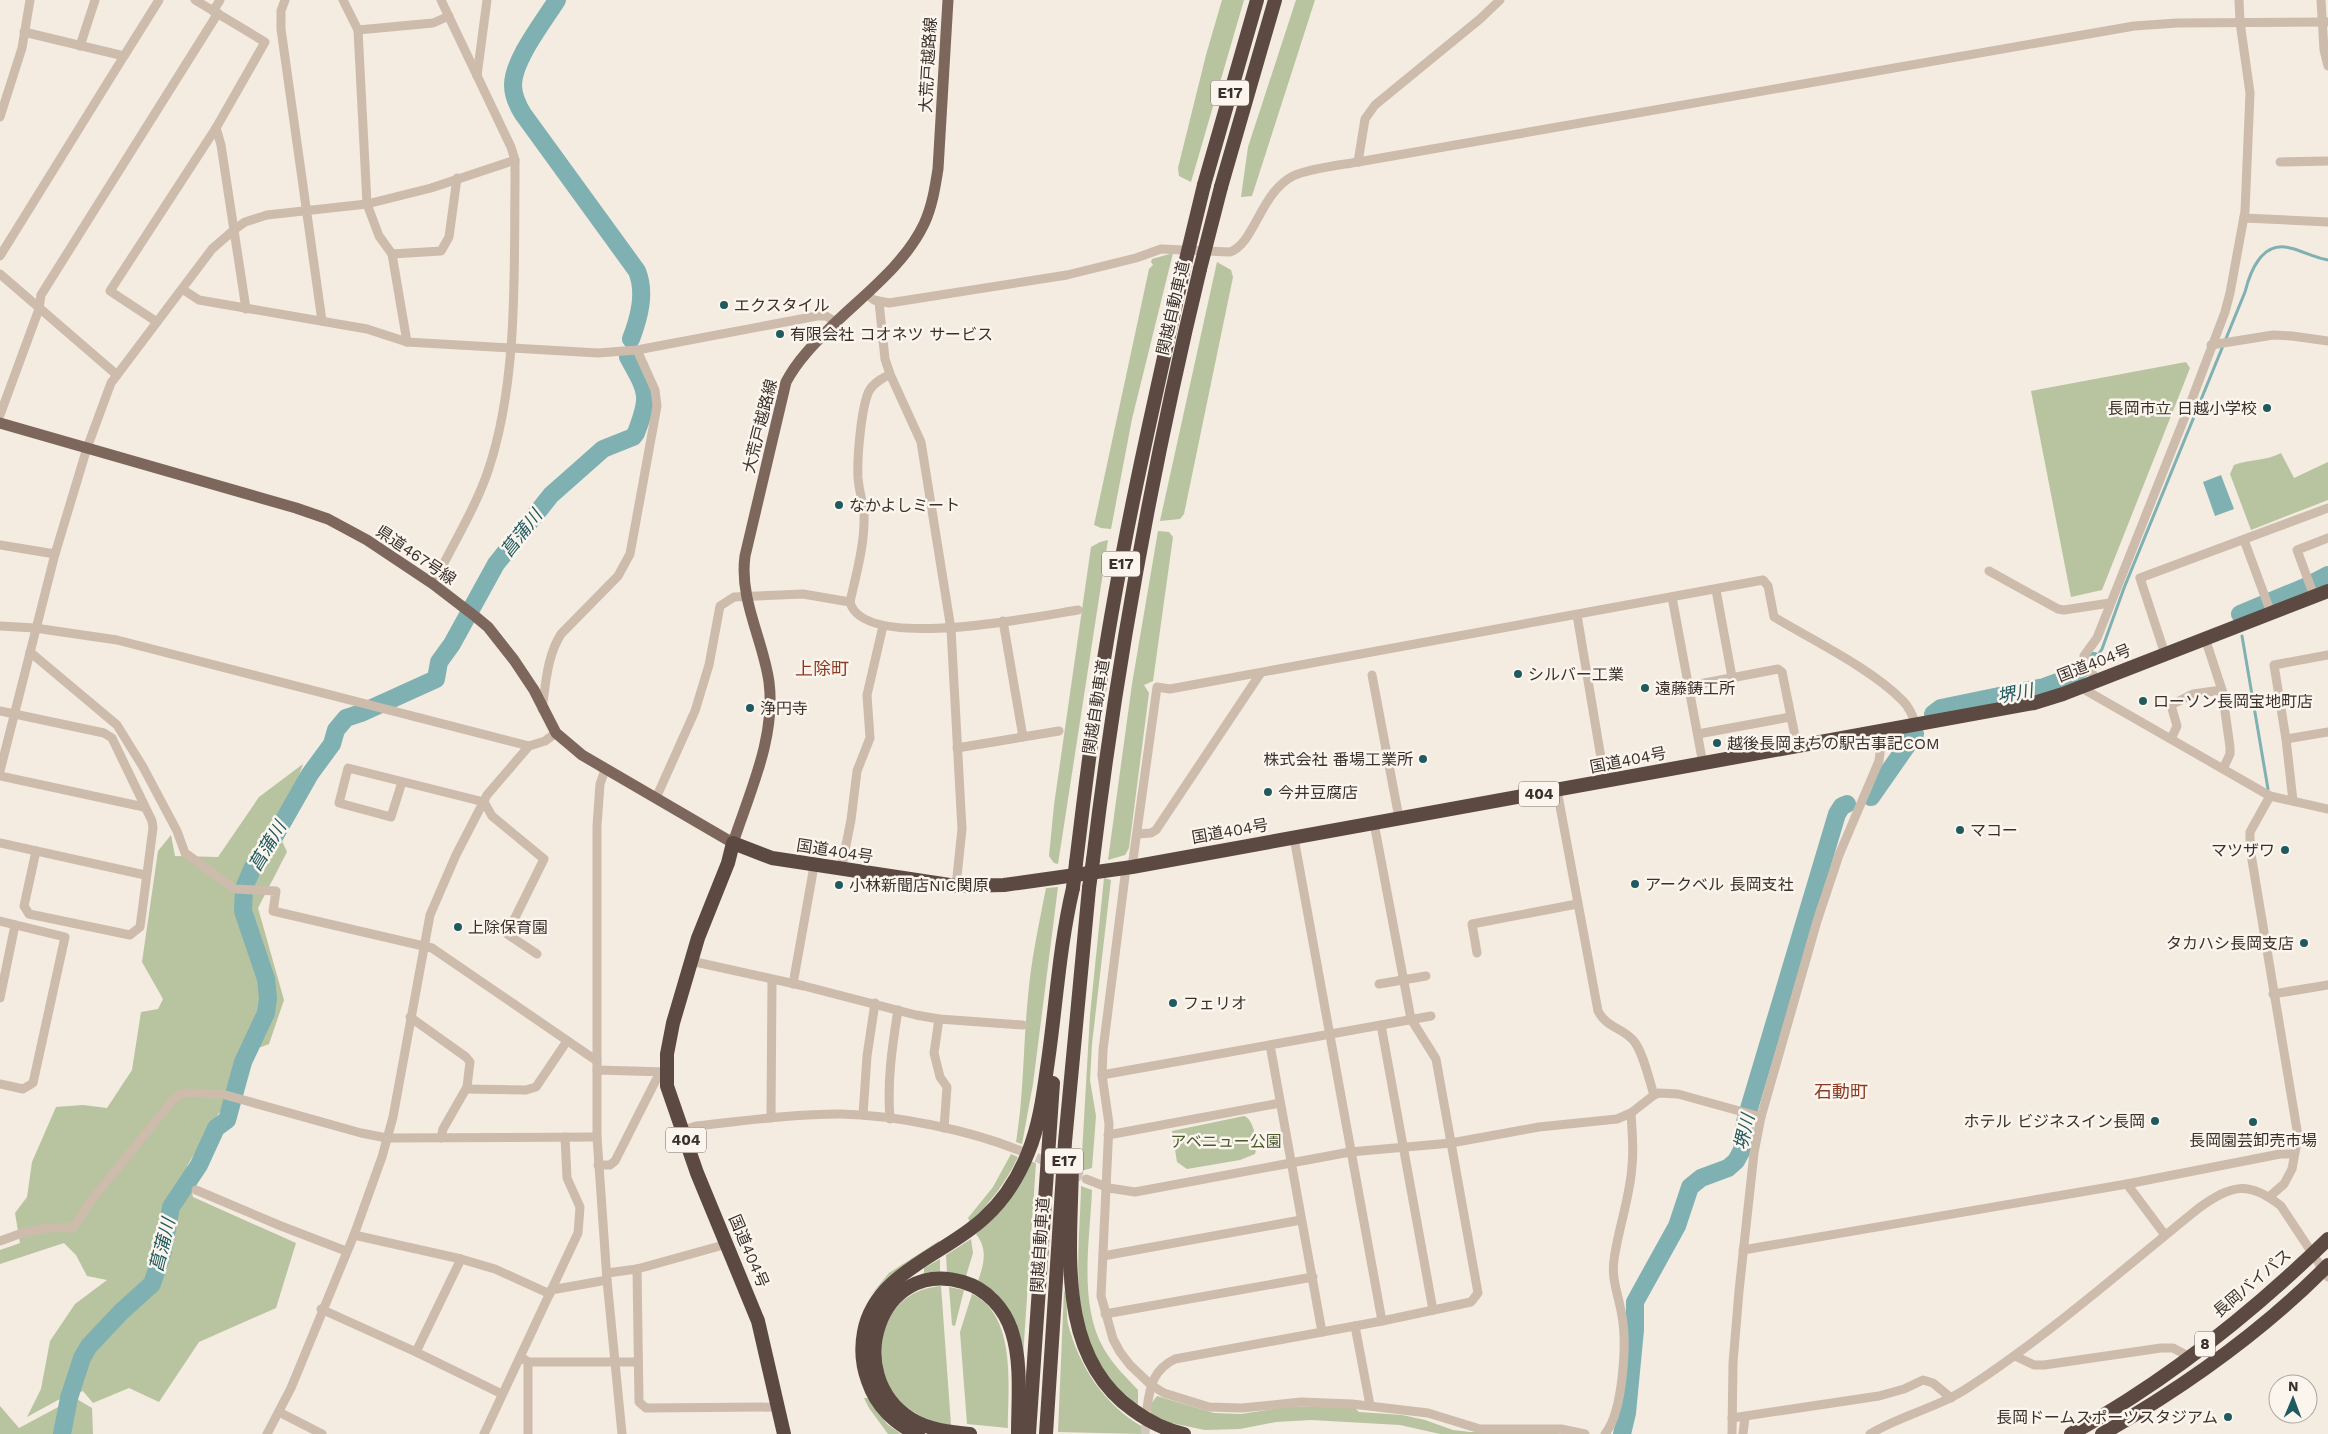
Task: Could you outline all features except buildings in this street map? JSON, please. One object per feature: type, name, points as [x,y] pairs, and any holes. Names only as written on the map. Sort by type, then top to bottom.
[{"type":"highway","name":"関越自動車道","points":[[1029,1434],[1049,1132],[1073,888],[1091,744],[1115,594],[1141,461],[1184,268],[1204,185],[1257,0]]},
{"type":"highway","name":"関越自動車道","points":[[1046,1434],[1056,1255],[1082,956],[1105,760],[1132,591],[1159,454],[1200,269],[1221,187],[1275,0]]},
{"type":"highway","points":[[1254,71],[1279,0]]},
{"type":"highway","name":"国道404号","points":[[784,1434],[758,1321],[697,1173],[667,1086],[666,1072],[669,1040],[691,961],[733,843],[772,858],[814,866],[956,886],[1004,885],[1129,867],[2034,703],[2080,687],[2093,676],[2165,654],[2205,638],[2268,606],[2311,589],[2328,591]]},
{"type":"highway","points":[[918,1434],[905,1428],[888,1415],[872,1392],[863,1365],[865,1327],[875,1303],[890,1285],[909,1270],[962,1236],[984,1218],[1007,1193],[1023,1165],[1034,1136],[1042,1103],[1065,920],[1073,888]]},
{"type":"highway","points":[[1082,956],[1073,1143],[1071,1249],[1074,1314],[1094,1370],[1113,1394],[1124,1404],[1151,1421],[1184,1434]]},
{"type":"highway","name":"長岡バイパス","points":[[2071,1434],[2122,1404],[2190,1357],[2314,1253],[2328,1239]]},
{"type":"highway","name":"8","points":[[2102,1434],[2145,1409],[2236,1346],[2326,1270]]},
{"type":"highway","points":[[970,1434],[946,1431],[912,1419],[894,1405],[882,1387],[873,1355],[878,1324],[882,1314],[905,1290],[926,1281],[948,1279],[969,1284],[988,1295],[1002,1312],[1010,1326],[1017,1355],[1018,1434]]},
{"type":"main road","name":"大荒戸越路線","points":[[733,843],[762,758],[770,709],[768,680],[745,596],[743,576],[745,556],[786,382],[797,363],[894,265],[916,238],[925,221],[934,194],[940,143],[948,0]]},
{"type":"main road","name":"県道467号線","points":[[0,423],[208,482],[328,519],[367,540],[432,584],[488,627],[514,660],[534,690],[542,709],[556,733],[582,755],[733,843]]},
{"type":"main road","points":[[2114,1434],[2145,1409]]},
{"type":"street","points":[[0,116],[10,91],[30,0]]},
{"type":"street","points":[[80,46],[95,0]]},
{"type":"street","points":[[0,256],[159,0]]},
{"type":"street","points":[[157,322],[110,291],[216,128],[266,42],[196,0]]},
{"type":"street","points":[[0,415],[39,309],[41,295],[216,12],[220,0]]},
{"type":"street","points":[[285,0],[281,11],[281,29],[304,209],[322,321]]},
{"type":"street","points":[[343,0],[358,30],[367,204],[379,236],[392,254],[407,342]]},
{"type":"street","points":[[432,584],[488,473],[498,439],[511,349],[515,160],[512,147],[440,0]]},
{"type":"street","points":[[477,77],[487,0]]},
{"type":"street","points":[[1358,162],[1365,119],[1375,105],[1467,30],[1500,0]]},
{"type":"street","points":[[2093,676],[2085,661],[2085,653],[2096,638],[2225,312],[2244,218],[2250,93],[2240,22],[2239,0]]},
{"type":"street","points":[[2321,0],[2325,21],[2328,66]]},
{"type":"street","points":[[358,30],[433,23],[449,16]]},
{"type":"street","points":[[866,294],[878,302],[889,302],[1067,276],[1136,258],[1161,249],[1230,252],[1246,240],[1262,207],[1281,184],[1294,175],[1358,162],[2134,26],[2325,21]]},
{"type":"street","points":[[24,32],[124,56]]},
{"type":"street","points":[[216,128],[221,144],[246,309]]},
{"type":"street","points":[[0,771],[55,554],[86,448],[111,383],[212,250],[245,222],[267,214],[367,204],[431,188],[456,178],[515,160]]},
{"type":"street","points":[[2280,162],[2328,161]]},
{"type":"street","points":[[392,254],[441,251],[449,237],[456,178]]},
{"type":"street","points":[[2244,218],[2328,222]]},
{"type":"street","points":[[0,274],[117,376]]},
{"type":"street","points":[[182,289],[199,300],[367,329],[407,342],[511,349],[598,353],[637,350],[817,316],[826,316],[836,322]]},
{"type":"street","points":[[878,302],[890,374],[921,442],[951,629],[962,829],[956,886]]},
{"type":"street","points":[[2211,345],[2273,335],[2328,341]]},
{"type":"street","points":[[542,709],[548,665],[556,642],[561,634],[618,576],[630,554],[657,406],[655,390],[637,350]]},
{"type":"street","points":[[890,374],[876,382],[870,390],[867,399],[858,468],[864,515],[850,602],[856,612],[883,626],[951,629],[1078,610]]},
{"type":"street","points":[[2165,654],[2140,578],[2328,508]]},
{"type":"street","points":[[2311,589],[2297,550],[2328,538]]},
{"type":"street","points":[[2244,540],[2268,606]]},
{"type":"street","points":[[0,545],[55,554]]},
{"type":"street","points":[[1989,571],[2058,610],[2110,603]]},
{"type":"street","points":[[1585,1434],[1560,1429],[1480,1428],[1428,1413],[1370,1405],[1301,1402],[1225,1408],[1197,1404],[1164,1393],[1151,1385],[1130,1365],[1120,1352],[1113,1339],[1105,1314],[1102,1296],[1108,1135],[1107,1104],[1102,1075],[1105,1024],[1129,867],[1137,834],[1157,687],[1170,689],[1260,674],[1763,580],[1768,586],[1774,617],[1859,668],[1884,686],[1904,702],[1912,713],[1916,725]]},
{"type":"street","points":[[1716,590],[1732,677]]},
{"type":"street","points":[[656,798],[695,711],[709,665],[720,606],[734,597],[745,596],[814,594],[850,602]]},
{"type":"street","points":[[1672,597],[1703,764]]},
{"type":"street","points":[[1577,615],[1600,752],[1607,780]]},
{"type":"street","points":[[1003,621],[1023,737]]},
{"type":"street","points":[[0,626],[35,628],[125,642],[529,746]]},
{"type":"street","points":[[841,870],[851,820],[857,770],[870,738],[867,695],[883,626]]},
{"type":"street","points":[[2205,638],[2222,690],[2230,751],[2223,769]]},
{"type":"street","points":[[30,652],[117,725],[143,767],[177,831],[185,854],[235,889],[276,891],[273,911],[432,948],[567,1041],[597,1065],[666,1072]]},
{"type":"street","points":[[2293,802],[2286,739],[2274,665],[2328,655]]},
{"type":"street","points":[[1689,686],[1778,669],[1782,672],[1797,746]]},
{"type":"street","points":[[1137,834],[1151,833],[1156,830],[1260,674]]},
{"type":"street","points":[[1372,675],[1400,818]]},
{"type":"street","points":[[2080,687],[2270,796],[2328,809]]},
{"type":"street","points":[[2172,739],[2177,726],[2172,706],[2193,694],[2222,690]]},
{"type":"street","points":[[0,711],[104,733],[112,738],[144,807],[150,814],[153,828],[145,875],[140,927],[130,935],[29,914],[24,906],[36,851]]},
{"type":"street","points":[[1698,734],[1790,717]]},
{"type":"street","points":[[957,748],[1059,731]]},
{"type":"street","points":[[1732,1434],[1733,1363],[1757,1116],[1839,855],[1879,761],[1881,745],[1878,732]]},
{"type":"street","points":[[2286,739],[2328,732]]},
{"type":"street","points":[[267,1434],[291,1388],[321,1309],[354,1235],[387,1138],[419,966],[425,947],[425,936],[436,899],[484,802],[496,783],[529,746],[545,741],[556,733]]},
{"type":"street","points":[[402,782],[391,817],[339,803],[348,768],[484,802],[492,816],[544,859],[507,934],[537,954]]},
{"type":"street","points":[[605,770],[600,784],[597,826],[597,1137],[607,1276],[622,1434]]},
{"type":"street","points":[[0,776],[144,807]]},
{"type":"street","points":[[1556,790],[1598,1011],[1609,1026],[1628,1035],[1635,1043],[1654,1095]]},
{"type":"street","points":[[2270,796],[2250,832],[2250,848],[2298,1136],[2298,1144],[2293,1154],[2292,1168],[2284,1184],[2270,1197]]},
{"type":"street","points":[[1147,1408],[1151,1385],[1158,1370],[1164,1364],[1175,1359],[1382,1321],[1471,1302],[1478,1293],[1436,1059],[1411,1019],[1374,823]]},
{"type":"street","points":[[1294,838],[1382,1321]]},
{"type":"street","points":[[0,843],[145,875]]},
{"type":"street","points":[[793,984],[814,866]]},
{"type":"street","points":[[1477,953],[1472,924],[1577,904]]},
{"type":"street","points":[[0,921],[65,937],[33,1083],[24,1089],[0,1084]]},
{"type":"street","points":[[0,998],[15,925]]},
{"type":"street","points":[[691,961],[939,1019],[1023,1024]]},
{"type":"street","points":[[1379,984],[1426,976]]},
{"type":"street","points":[[771,1118],[772,980]]},
{"type":"street","points":[[2273,994],[2328,985]]},
{"type":"street","points":[[863,1116],[867,1056],[876,1004]]},
{"type":"street","points":[[890,1119],[888,1092],[890,1061],[898,1010]]},
{"type":"street","points":[[1102,1075],[1430,1016]]},
{"type":"street","points":[[410,1017],[466,1057],[470,1062],[466,1089],[442,1129],[441,1138]]},
{"type":"street","points":[[939,1019],[934,1054],[940,1076],[947,1087],[944,1128]]},
{"type":"street","points":[[1381,1025],[1433,1310]]},
{"type":"street","points":[[466,1089],[526,1090],[536,1086],[567,1041]]},
{"type":"street","points":[[1270,1045],[1322,1332]]},
{"type":"street","points":[[598,1165],[610,1165],[615,1161],[656,1080],[666,1072]]},
{"type":"street","points":[[1086,1179],[1105,1186],[1135,1192],[1350,1152],[1452,1143],[1539,1127],[1617,1119],[1631,1113],[1654,1095],[1668,1092],[1757,1116]]},
{"type":"street","points":[[0,1241],[40,1229],[74,1228],[90,1202],[172,1101],[180,1094],[222,1094],[361,1133],[387,1138],[597,1137]]},
{"type":"street","points":[[1108,1135],[1280,1103]]},
{"type":"street","points":[[1604,1434],[1612,1423],[1615,1412],[1622,1365],[1622,1317],[1613,1277],[1614,1260],[1632,1167],[1631,1113]]},
{"type":"street","points":[[682,1130],[696,1126],[817,1114],[863,1116],[944,1128],[1021,1151]]},
{"type":"street","points":[[484,1434],[502,1394],[524,1360],[550,1292],[578,1233],[580,1207],[567,1178],[566,1138]]},
{"type":"street","points":[[1743,1250],[2127,1184],[2280,1154],[2293,1154]]},
{"type":"street","points":[[2127,1184],[2165,1235]]},
{"type":"street","points":[[1870,1434],[1894,1420],[1951,1398],[2015,1356],[2165,1235],[2222,1192],[2246,1189],[2270,1197],[2280,1206],[2326,1270]]},
{"type":"street","points":[[196,1190],[281,1226],[346,1250]]},
{"type":"street","points":[[1103,1256],[1302,1220]]},
{"type":"street","points":[[354,1235],[461,1259],[494,1269],[550,1292],[727,1244]]},
{"type":"street","points":[[416,1352],[461,1259]]},
{"type":"street","points":[[636,1269],[639,1402],[646,1408],[778,1407]]},
{"type":"street","points":[[1105,1314],[1313,1277]]},
{"type":"street","points":[[321,1309],[502,1394]]},
{"type":"street","points":[[1355,1326],[1370,1405]]},
{"type":"street","points":[[2015,1356],[2034,1365],[2044,1365],[2161,1348],[2173,1348],[2190,1357]]},
{"type":"street","points":[[524,1360],[637,1362]]},
{"type":"street","points":[[524,1360],[528,1434]]},
{"type":"street","points":[[1732,1418],[1879,1396],[1904,1389],[1923,1380],[1933,1383],[1951,1398]]},
{"type":"street","points":[[279,1412],[322,1434]]},
{"type":"street","points":[[1744,1434],[1745,1417]]},
{"type":"green space","points":[[1222,0],[1244,0],[1191,182],[1179,176],[1178,168],[1206,55]]},
{"type":"green space","points":[[1296,0],[1315,0],[1252,196],[1241,197],[1248,147]]},
{"type":"green space","points":[[1173,253],[1132,419],[1111,529],[1101,528],[1094,525],[1149,269],[1153,265],[1152,259]]},
{"type":"green space","points":[[1217,262],[1231,270],[1233,277],[1184,514],[1180,519],[1160,521]]},
{"type":"green space","points":[[2186,362],[2190,368],[2102,590],[2071,597],[2031,391]]},
{"type":"green space","points":[[2281,453],[2294,478],[2328,462],[2328,500],[2251,530],[2230,474],[2234,465]]},
{"type":"green space","points":[[1158,531],[1169,532],[1173,537],[1153,681],[1144,685],[1149,693],[1129,848],[1125,855],[1108,860],[1132,684]]},
{"type":"green space","points":[[1108,540],[1058,864],[1054,863],[1049,856],[1054,805],[1091,547]]},
{"type":"green space","points":[[303,764],[282,841],[287,852],[258,908],[284,1000],[269,1044],[237,1056],[222,1108],[187,1166],[193,1197],[296,1243],[276,1308],[199,1342],[159,1402],[129,1388],[93,1403],[83,1391],[58,1400],[27,1417],[41,1389],[50,1341],[75,1304],[107,1280],[87,1276],[76,1255],[64,1243],[0,1264],[0,1250],[20,1243],[15,1213],[27,1197],[32,1162],[56,1107],[83,1105],[107,1108],[132,1070],[141,1012],[158,1009],[163,999],[142,962],[158,851],[171,835],[175,856],[218,857],[259,797]]},
{"type":"green space","points":[[1104,878],[1111,880],[1092,1044],[1090,1080],[1096,1116],[1092,1168],[1081,1171],[1090,1015]]},
{"type":"green space","points":[[1058,887],[1033,1084],[1022,1144],[1016,1142],[1021,1106],[1026,1015],[1031,969],[1046,888]]},
{"type":"green space","name":"アベニュー公園","points":[[1244,1116],[1253,1127],[1256,1144],[1255,1154],[1240,1160],[1187,1169],[1177,1162],[1172,1131]]},
{"type":"green space","points":[[1011,1154],[1018,1157],[1008,1175],[985,1207],[970,1222],[968,1218],[993,1187]]},
{"type":"green space","points":[[1030,1161],[1036,1163],[1023,1357],[1003,1302],[996,1293],[978,1281],[984,1257],[982,1245],[976,1234],[1001,1210]]},
{"type":"green space","points":[[1081,1186],[1092,1190],[1087,1271],[1091,1312],[1096,1331],[1104,1349],[1116,1366],[1138,1390],[1138,1406],[1103,1371],[1092,1351],[1085,1330],[1078,1282]]},
{"type":"green space","points":[[971,1239],[973,1253],[966,1276],[947,1272],[946,1255]]},
{"type":"green space","points":[[939,1241],[939,1243],[890,1275],[870,1296],[889,1273]]},
{"type":"green space","points":[[940,1259],[940,1272],[924,1274],[924,1268]]},
{"type":"green space","points":[[941,1286],[951,1425],[935,1422],[921,1416],[896,1397],[887,1384],[879,1354],[882,1332],[899,1305],[910,1295],[925,1289]]},
{"type":"green space","points":[[949,1287],[964,1290],[955,1326],[952,1325]]},
{"type":"green space","points":[[1064,1290],[1068,1324],[1086,1369],[1116,1408],[1143,1427],[1142,1434],[1058,1432]]},
{"type":"green space","points":[[972,1294],[986,1304],[997,1318],[1003,1335],[1007,1354],[1008,1428],[967,1424],[960,1332]]},
{"type":"green space","points":[[1157,1396],[1214,1413],[1241,1414],[1286,1407],[1353,1406],[1359,1412],[1402,1415],[1425,1420],[1453,1430],[1572,1434],[1440,1434],[1400,1425],[1311,1420],[1276,1422],[1240,1429],[1205,1430],[1171,1423],[1150,1414],[1151,1404]]},
{"type":"green space","points":[[75,1398],[92,1408],[93,1434],[0,1434],[0,1406],[19,1428]]},
{"type":"green space","points":[[864,1398],[869,1398],[887,1424],[901,1434],[888,1434]]},
{"type":"water","points":[[2221,475],[2234,509],[2215,516],[2203,482]]},
{"type":"waterway","name":"菖蒲川","points":[[557,0],[523,53],[514,75],[514,93],[523,114],[637,271],[640,279],[641,297],[637,323],[631,339]]},
{"type":"waterway","points":[[2094,661],[2102,649],[2124,588],[2254,267],[2265,253],[2280,247],[2295,249],[2328,260]]},
{"type":"waterway","name":"菖蒲川","points":[[62,1434],[69,1398],[82,1358],[89,1346],[121,1312],[152,1284],[163,1251],[171,1207],[199,1165],[216,1128],[227,1120],[243,1062],[266,1013],[268,998],[266,979],[243,911],[244,888],[253,867],[273,839],[310,774],[332,744],[336,730],[346,718],[436,679],[439,662],[452,644],[496,564],[551,495],[603,449],[633,437],[636,433],[644,410],[645,394],[643,386],[628,357]]},
{"type":"waterway","name":"堺川","points":[[2240,614],[2305,587],[2328,575]]},
{"type":"waterway","points":[[2242,636],[2268,789]]},
{"type":"waterway","name":"堺川","points":[[1933,714],[1941,708],[2044,687],[2066,679],[2094,661]]},
{"type":"waterway","name":"堺川","points":[[1871,797],[1915,734]]},
{"type":"waterway","name":"堺川","points":[[1622,1434],[1627,1413],[1635,1330],[1635,1302],[1677,1226],[1690,1187],[1701,1178],[1728,1168],[1736,1161],[1742,1150],[1745,1122],[1837,814],[1842,806],[1847,804]]},
{"type":"tunnel","points":[[1024,1152],[1086,1179]]},
{"type":"tunnel","points":[[1145,1434],[1147,1415]]},
{"type":"place","name":"エクスタイル","points":[[724,305]]},
{"type":"place","name":"有限会社 コオネツ サービス","points":[[780,334]]},
{"type":"place","name":"長岡市立 日越小学校","points":[[2267,408]]},
{"type":"place","name":"なかよしミート","points":[[839,505]]},
{"type":"place","name":"シルバー工業","points":[[1518,674]]},
{"type":"place","name":"遠藤鋳工所","points":[[1645,688]]},
{"type":"place","name":"ローソン長岡宝地町店","points":[[2143,701]]},
{"type":"place","name":"浄円寺","points":[[750,708]]},
{"type":"place","name":"越後長岡まちの駅古事記COM","points":[[1717,743]]},
{"type":"place","name":"株式会社 番場工業所","points":[[1423,759]]},
{"type":"place","name":"今井豆腐店","points":[[1268,792]]},
{"type":"place","name":"マコー","points":[[1960,830]]},
{"type":"place","name":"マツザワ","points":[[2285,850]]},
{"type":"place","name":"アークベル 長岡支社","points":[[1635,884]]},
{"type":"place","name":"小林新聞店NIC関原","points":[[839,885]]},
{"type":"place","name":"上除保育園","points":[[458,927]]},
{"type":"place","name":"タカハシ長岡支店","points":[[2304,943]]},
{"type":"place","name":"フェリオ","points":[[1173,1003]]},
{"type":"place","name":"ホテル ビジネスイン長岡","points":[[2155,1121]]},
{"type":"place","name":"長岡園芸卸売市場","points":[[2253,1122]]},
{"type":"place","name":"長岡ドームスポーツスタジアム","points":[[2228,1417]]},
{"type":"district","name":"上除町","points":[[822,668]]},
{"type":"district","name":"石動町","points":[[1841,1091]]}]
